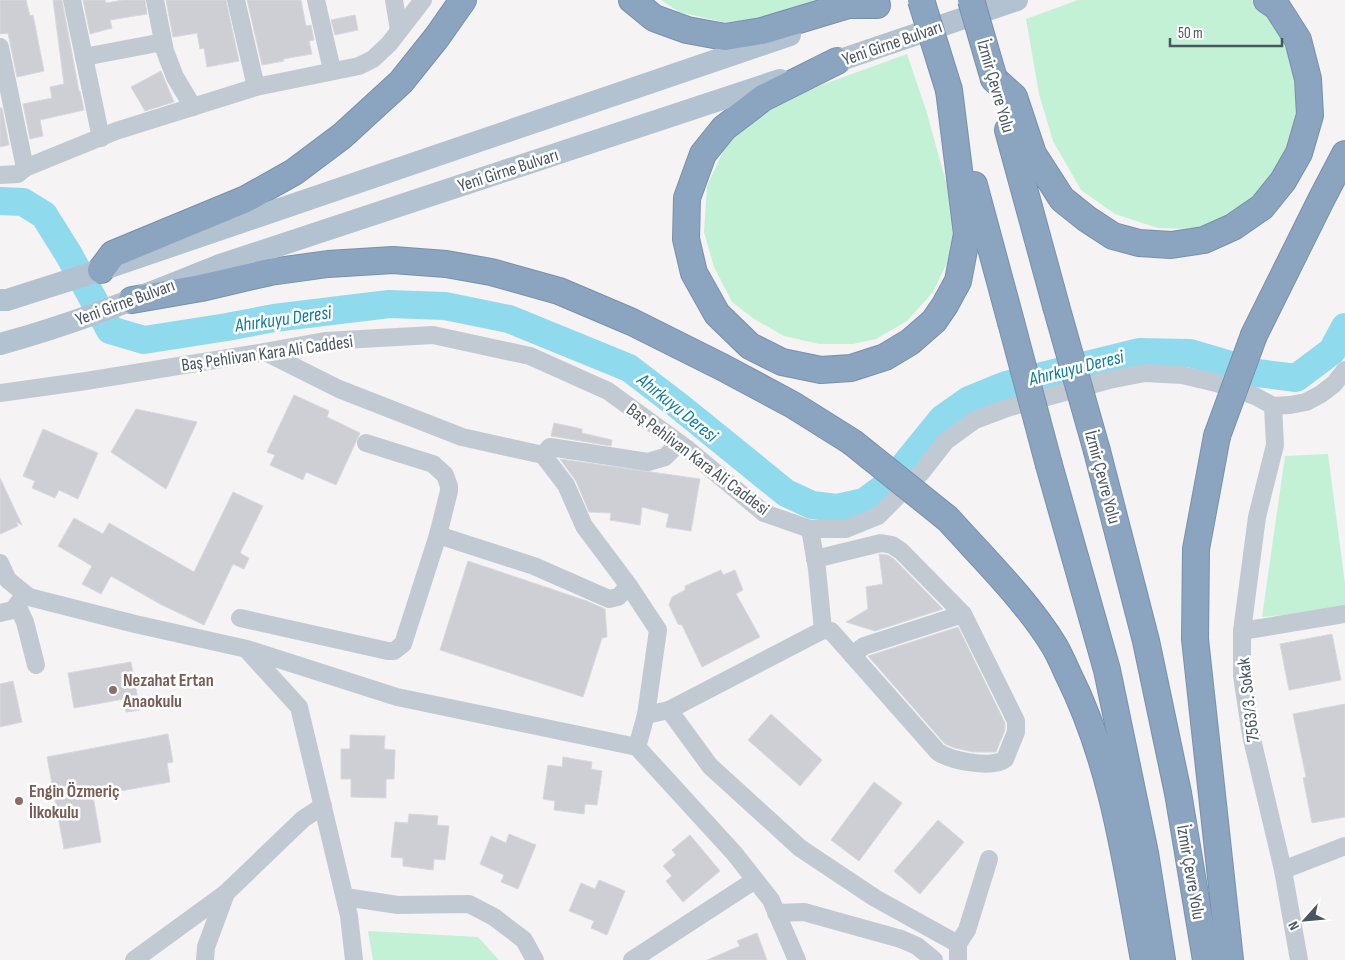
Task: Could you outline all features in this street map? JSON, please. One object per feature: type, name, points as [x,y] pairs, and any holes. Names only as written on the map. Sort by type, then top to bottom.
[{"type":"highway","points":[[101,270],[113,254],[246,199],[294,172],[315,157],[342,136],[401,82],[438,37],[463,0]]},
{"type":"highway","points":[[632,0],[654,18],[687,30],[725,37],[762,31],[848,5],[885,2]]},
{"type":"highway","points":[[921,0],[948,90],[1049,465],[1107,670],[1145,853],[1162,960]]},
{"type":"highway","name":"İzmir Çevre Yolu","points":[[971,0],[1097,451],[1146,641],[1178,793],[1206,960]]},
{"type":"highway","points":[[994,79],[1014,97],[1033,154],[1062,199],[1087,219],[1113,236],[1139,243],[1171,245],[1204,240],[1233,227],[1262,207],[1283,181],[1299,153],[1310,115],[1308,80],[1298,40],[1277,7],[1267,0]]},
{"type":"highway","points":[[837,61],[764,98],[724,128],[703,154],[687,198],[686,239],[694,273],[717,314],[750,346],[782,362],[821,370],[851,368],[885,357],[910,342],[934,321],[945,305],[958,281],[967,234],[948,90]]},
{"type":"highway","points":[[1230,960],[1195,639],[1196,549],[1217,436],[1254,335],[1320,200],[1345,154]]},
{"type":"highway","points":[[123,304],[270,272],[328,264],[393,260],[446,264],[491,272],[559,290],[632,322],[793,405],[852,442],[948,518],[1020,599],[1055,647],[1080,698],[1099,749],[1121,831],[1144,960]]},
{"type":"main road","name":"Yeni Girne Bulvarı","points":[[0,344],[30,336],[123,304],[220,266],[1017,0]]},
{"type":"main road","name":"Yeni Girne Bulvarı","points":[[8,299],[101,270],[885,2]]},
{"type":"street","points":[[72,0],[101,138]]},
{"type":"street","points":[[156,0],[163,42],[176,78],[193,107]]},
{"type":"street","points":[[236,0],[256,87]]},
{"type":"street","points":[[316,0],[332,70]]},
{"type":"street","points":[[394,0],[399,30]]},
{"type":"street","points":[[0,174],[18,174],[25,168],[116,131],[256,87],[359,66],[373,59],[389,44],[423,0]]},
{"type":"street","points":[[84,57],[163,42]]},
{"type":"street","points":[[0,47],[25,168]]},
{"type":"street","name":"Baş Pehlivan Kara Ali Caddesi","points":[[0,393],[86,381],[325,341],[433,335],[530,356],[608,391],[679,443],[764,513],[810,529],[846,529],[878,516],[921,473],[946,441],[975,420],[1007,408],[1109,380],[1145,373],[1182,375],[1255,396],[1273,406]]},
{"type":"street","points":[[265,352],[338,389],[462,437],[543,455],[566,485],[584,526],[629,586],[658,630],[646,715],[636,747]]},
{"type":"street","points":[[1273,406],[1306,402],[1334,384],[1345,370]]},
{"type":"street","name":"7563/3. Sokak","points":[[1273,406],[1275,445],[1257,517],[1242,631],[1242,676],[1251,735],[1282,870],[1299,960]]},
{"type":"street","points":[[240,618],[388,651],[400,648],[406,640],[438,534],[449,491],[448,480],[442,470],[434,464],[366,443]]},
{"type":"street","points":[[543,455],[550,447],[648,462],[665,457],[679,443]]},
{"type":"street","points":[[810,529],[823,630]]},
{"type":"street","points":[[438,534],[534,566],[609,599],[618,597],[629,586]]},
{"type":"street","points":[[646,715],[669,710],[823,630],[831,631],[938,752],[952,760],[998,763],[1008,755],[1016,732],[1016,721],[963,614],[901,551],[892,545],[881,543],[815,559]]},
{"type":"street","points":[[0,564],[21,599],[36,665]]},
{"type":"street","points":[[0,613],[13,610],[21,599],[29,597],[135,624],[247,649],[397,697],[636,747],[734,852],[771,900],[797,960]]},
{"type":"street","points":[[852,655],[864,646],[963,614]]},
{"type":"street","points":[[1242,631],[1345,614]]},
{"type":"street","points":[[247,649],[299,708],[345,897],[354,960]]},
{"type":"street","points":[[669,710],[710,766],[800,848],[958,952],[967,930],[988,859]]},
{"type":"street","points":[[134,960],[226,893],[303,819],[323,806]]},
{"type":"street","points":[[1282,870],[1345,846]]},
{"type":"street","points":[[632,960],[755,880]]},
{"type":"street","points":[[205,960],[206,947],[226,893]]},
{"type":"street","points":[[345,897],[398,904],[469,904],[494,917],[524,940],[535,960]]},
{"type":"street","points":[[776,913],[804,912],[901,939],[917,946],[934,960]]},
{"type":"green space","points":[[661,0],[819,0],[756,20],[723,22],[679,12]]},
{"type":"green space","points":[[1078,0],[1251,0],[1273,17],[1297,67],[1301,116],[1289,151],[1265,195],[1230,215],[1195,229],[1158,228],[1115,214],[1081,190],[1053,141],[1039,94],[1026,19]]},
{"type":"green space","points":[[907,54],[926,110],[949,193],[955,228],[947,263],[933,292],[907,321],[876,339],[853,344],[819,344],[784,336],[754,319],[732,302],[714,267],[704,232],[707,186],[727,143],[748,119],[779,102]]},
{"type":"green space","points":[[1328,454],[1345,584],[1345,610],[1262,617],[1285,456]]},
{"type":"green space","points":[[368,931],[478,937],[499,960],[373,960]]},
{"type":"building","points":[[0,0],[26,0],[30,16],[33,15],[44,71],[17,77],[8,33],[0,34]]},
{"type":"building","points":[[53,0],[62,0],[84,110],[40,120],[43,136],[30,139],[23,104],[52,98],[50,87],[64,84]]},
{"type":"building","points":[[83,0],[105,0],[106,3],[123,0],[145,0],[147,14],[110,20],[112,28],[90,34]]},
{"type":"building","points":[[166,0],[226,0],[239,61],[207,67],[204,48],[200,49],[197,33],[173,37]]},
{"type":"building","points":[[247,0],[301,0],[306,26],[311,25],[314,40],[309,41],[312,54],[262,65]]},
{"type":"building","points":[[355,15],[358,30],[335,35],[331,20]]},
{"type":"building","points":[[161,71],[174,102],[145,111],[131,87]]},
{"type":"building","points":[[0,108],[2,108],[9,145],[0,147]]},
{"type":"building","points":[[294,395],[329,411],[327,417],[360,433],[336,485],[306,472],[303,480],[270,465],[275,455],[267,452]]},
{"type":"building","points":[[136,409],[197,422],[166,489],[111,452]]},
{"type":"building","points":[[554,423],[582,429],[582,433],[612,440],[611,446],[551,436]]},
{"type":"building","points":[[43,429],[98,453],[78,499],[59,490],[55,498],[32,488],[35,481],[23,476]]},
{"type":"building","points":[[560,459],[700,479],[691,531],[666,527],[669,514],[642,507],[640,525],[610,520],[611,513],[589,512],[576,481]]},
{"type":"building","points":[[0,478],[22,525],[16,522],[18,526],[0,534]]},
{"type":"building","points":[[233,492],[263,506],[240,553],[249,558],[244,569],[233,564],[204,625],[160,604],[111,576],[101,594],[82,584],[92,566],[58,546],[74,518],[103,534],[109,523],[194,572]]},
{"type":"building","points":[[879,554],[888,555],[894,559],[943,609],[875,631],[846,622],[868,609],[866,587],[883,584]]},
{"type":"building","points":[[468,561],[587,601],[605,609],[607,637],[602,638],[583,697],[440,650]]},
{"type":"building","points":[[721,570],[723,575],[735,570],[743,590],[736,594],[760,637],[702,667],[682,625],[678,624],[669,605],[672,597],[685,590],[685,586]]},
{"type":"building","points":[[958,627],[1005,723],[1005,730],[996,752],[973,752],[945,744],[868,656]]},
{"type":"building","points":[[1332,634],[1341,680],[1289,690],[1280,644]]},
{"type":"building","points":[[131,662],[140,710],[126,712],[124,699],[74,708],[68,673]]},
{"type":"building","points":[[13,681],[22,722],[0,727],[0,684]]},
{"type":"building","points":[[1345,704],[1345,817],[1312,823],[1303,778],[1306,777],[1293,714]]},
{"type":"building","points":[[771,714],[822,760],[800,786],[748,740]]},
{"type":"building","points":[[168,734],[173,762],[167,763],[170,782],[93,796],[101,842],[64,849],[47,757]]},
{"type":"building","points":[[350,735],[385,736],[384,749],[395,750],[394,779],[386,779],[386,798],[351,797],[351,779],[341,779],[341,749],[350,749]]},
{"type":"building","points":[[563,757],[592,762],[591,769],[602,771],[597,805],[585,804],[584,814],[554,810],[555,801],[543,799],[548,765],[562,767]]},
{"type":"building","points":[[874,782],[902,803],[859,861],[831,840]]},
{"type":"building","points":[[409,814],[438,816],[437,825],[449,826],[445,860],[434,859],[433,870],[403,866],[403,858],[391,857],[395,822],[408,823]]},
{"type":"building","points":[[938,820],[964,842],[920,894],[894,871]]},
{"type":"building","points":[[509,834],[536,845],[518,889],[501,882],[504,875],[480,864],[491,836],[506,843]]},
{"type":"building","points":[[690,835],[720,871],[683,902],[666,881],[672,876],[663,866],[676,855],[672,850]]},
{"type":"building","points":[[599,880],[625,891],[607,935],[591,928],[594,921],[569,911],[581,883],[595,889]]},
{"type":"building","points":[[757,933],[767,960],[707,960],[740,946],[737,941]]},
{"type":"waterway","name":"Ahırkuyu Deresi","points":[[0,201],[23,202],[44,215],[69,255],[110,330],[144,340],[274,318],[389,304],[445,306],[509,319],[629,368],[786,493],[812,505],[837,508],[864,502],[890,483],[942,419],[969,400],[1006,385],[1139,352],[1190,353],[1257,373],[1296,378],[1332,351],[1345,327]]},
{"type":"place","name":"Nezahat Ertan Anaokulu","points":[[113,690]]},
{"type":"place","name":"Engin Özmeriç İlkokulu","points":[[19,801]]}]
